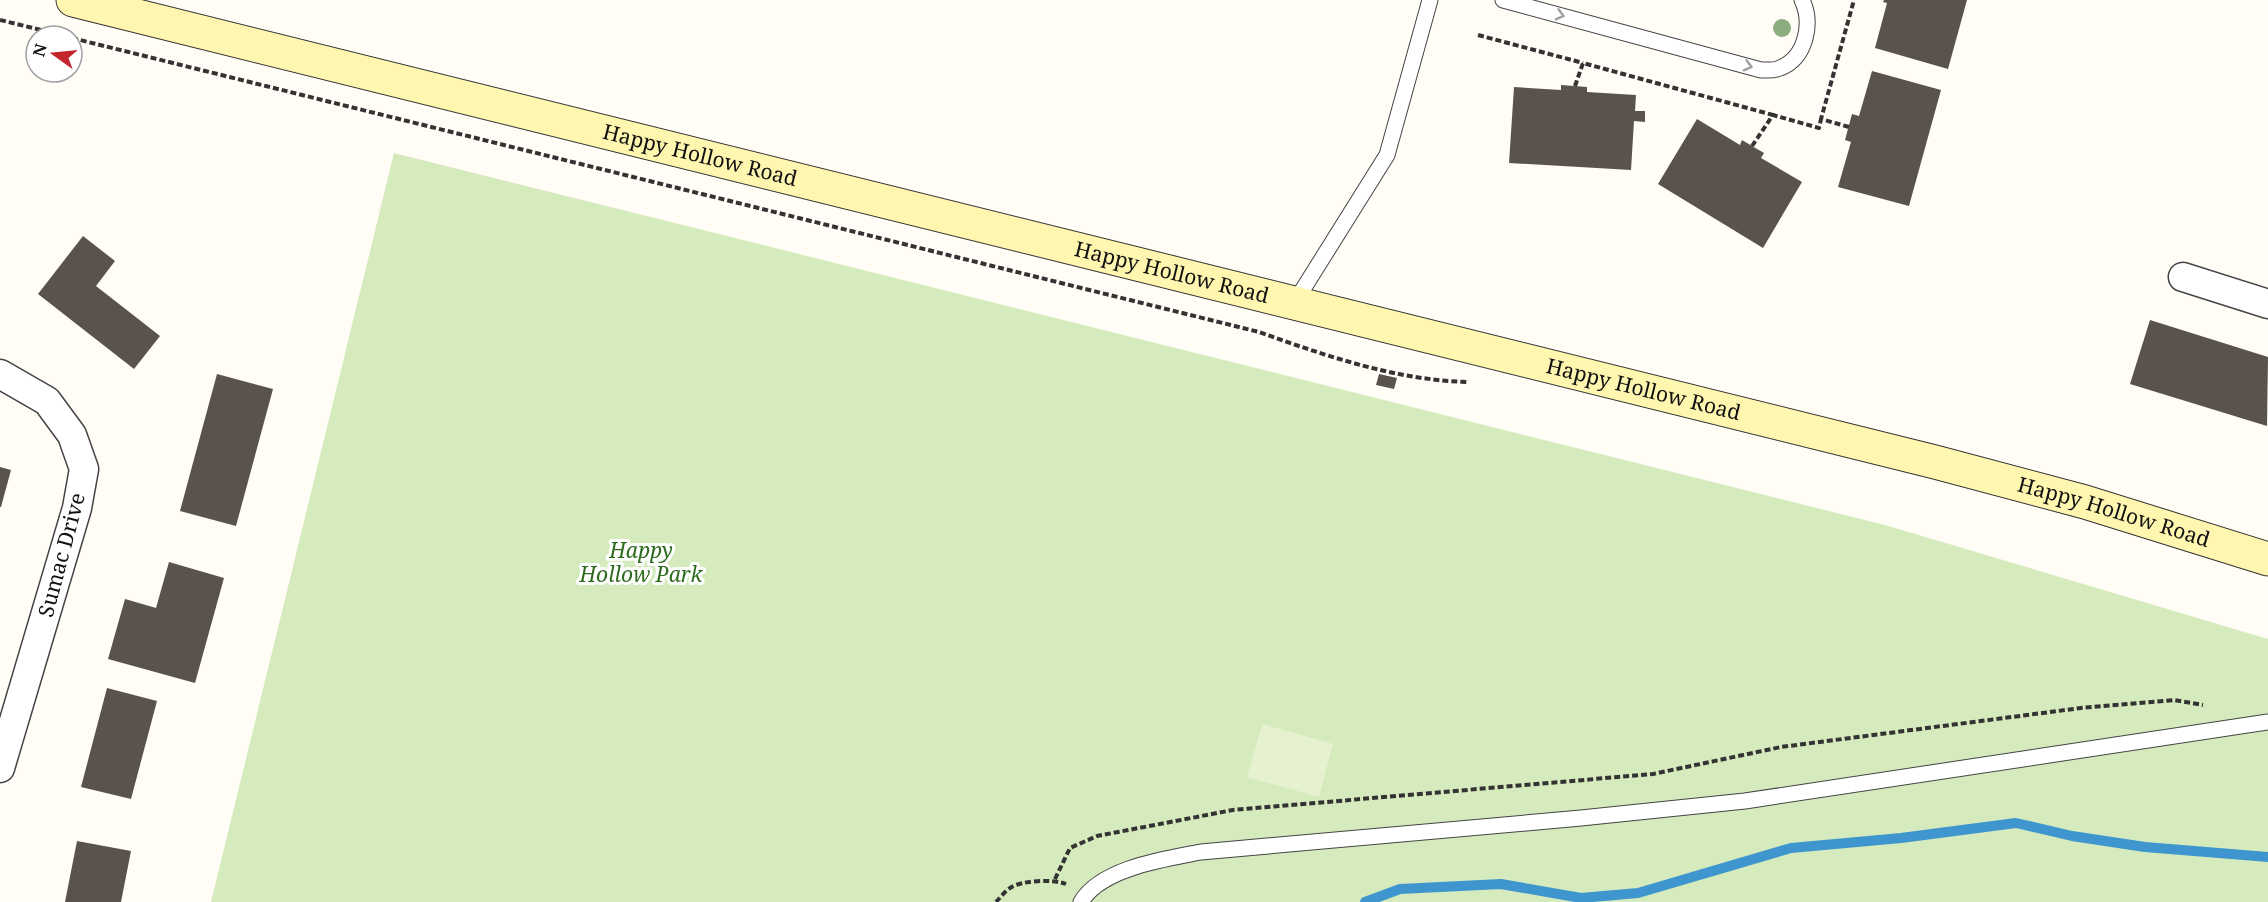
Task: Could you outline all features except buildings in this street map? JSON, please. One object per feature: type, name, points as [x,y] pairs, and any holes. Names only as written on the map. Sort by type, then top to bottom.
[{"type":"main road","name":"Happy Hollow Road","points":[[73,0],[1946,465],[2085,502],[2268,559]]},
{"type":"street","points":[[2184,277],[2268,304]]},
{"type":"street","name":"Sumac Drive","points":[[0,374],[48,401],[72,435],[84,469],[77,508],[0,768]]},
{"type":"lane","points":[[1295,302],[1387,155],[1430,0]]},
{"type":"lane","points":[[1503,0],[1761,70],[1778,70],[1789,64],[1798,54],[1804,42],[1807,24],[1806,9],[1802,0]]},
{"type":"lane","points":[[1084,898],[1117,874],[1149,862],[1201,852],[1745,801],[2268,722]]},
{"type":"path","points":[[1478,34],[1819,128],[1854,0]]},
{"type":"path","points":[[0,20],[24,26]]},
{"type":"path","points":[[1575,86],[1583,63]]},
{"type":"path","points":[[1752,146],[1773,115]]},
{"type":"path","points":[[1821,118],[1849,127]]},
{"type":"path","points":[[1391,372],[1392,366]]},
{"type":"path","points":[[1055,879],[1070,848],[1097,836],[1233,810],[1653,774],[1780,747],[2080,708],[2174,700],[2206,706]]},
{"type":"path","points":[[996,902],[1010,888],[1055,879],[1084,898]]},
{"type":"green space","name":"Happy Hollow Park","points":[[394,153],[1885,525],[2268,639],[2268,902],[211,902]]},
{"type":"green space","points":[[1262,724],[1333,744],[1319,797],[1247,777]]},
{"type":"waterway","points":[[1365,902],[1400,889],[1501,884],[1581,898],[1638,893],[1791,848],[1901,838],[2016,823],[2072,836],[2145,847],[2268,857]]}]
